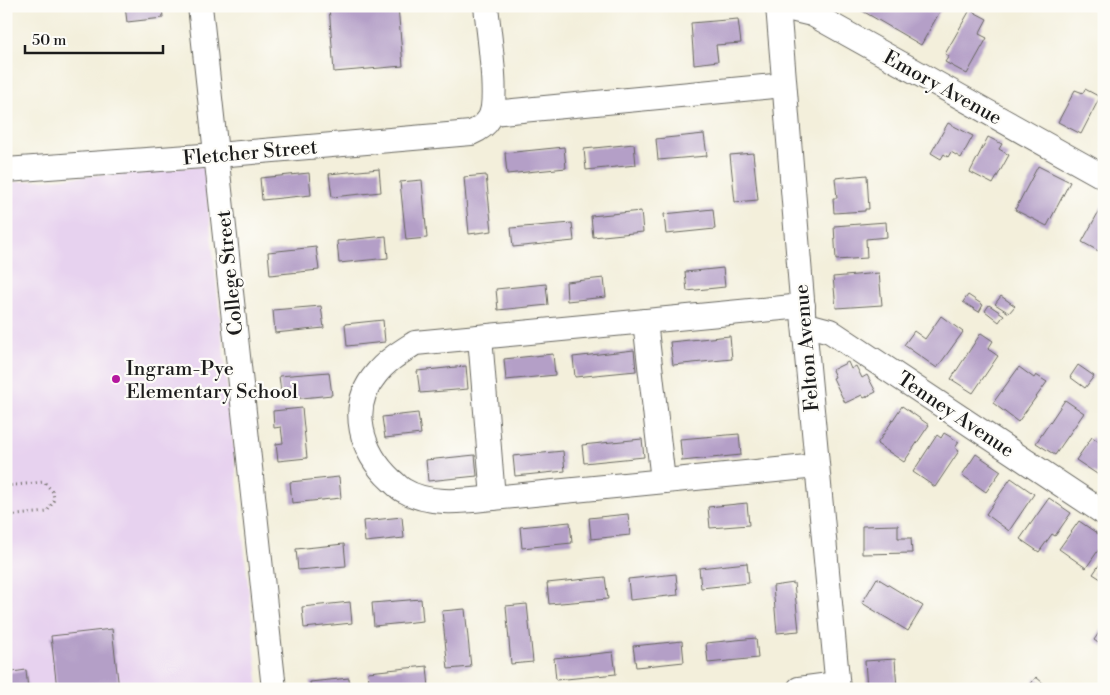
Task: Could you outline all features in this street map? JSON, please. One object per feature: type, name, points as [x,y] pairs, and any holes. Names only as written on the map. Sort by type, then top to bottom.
[{"type":"street","name":"College Street","points":[[200,6],[274,689]]},
{"type":"street","points":[[486,6],[493,90],[490,116],[790,91]]},
{"type":"street","name":"Felton Avenue","points":[[778,8],[797,135],[803,315],[837,686]]},
{"type":"street","name":"Emory Avenue","points":[[778,8],[791,8],[812,14],[948,98],[1104,177]]},
{"type":"street","name":"Fletcher Street","points":[[6,170],[217,155],[471,133],[479,130],[490,116]]},
{"type":"street","points":[[803,315],[645,321],[415,343],[394,356],[375,374],[363,396],[361,426],[370,454],[382,471],[402,490],[426,499],[458,501],[817,466]]},
{"type":"street","name":"Tenney Avenue","points":[[803,315],[1104,513]]},
{"type":"street","points":[[645,321],[663,481]]},
{"type":"street","points":[[480,337],[493,498]]},
{"type":"street","points":[[799,689],[837,686]]},
{"type":"path","points":[[6,486],[44,482],[53,492],[54,500],[47,512],[6,516]]},
{"type":"shaded area","name":"Ingram-Pye Elementary School","points":[[204,166],[259,689],[6,689],[6,183]]},
{"type":"building","points":[[125,6],[162,6],[163,18],[127,22]]},
{"type":"building","points":[[329,6],[398,6],[403,66],[334,72]]},
{"type":"building","points":[[854,6],[943,6],[921,45]]},
{"type":"building","points":[[970,10],[987,19],[979,34],[987,38],[967,74],[945,62],[949,56],[945,54]]},
{"type":"building","points":[[738,19],[741,43],[716,45],[718,61],[694,64],[691,23]]},
{"type":"building","points":[[1085,89],[1100,97],[1081,134],[1058,122],[1075,90],[1083,93]]},
{"type":"building","points":[[948,123],[973,136],[961,158],[951,152],[948,157],[944,154],[941,159],[931,153]]},
{"type":"building","points":[[704,134],[707,156],[658,160],[656,139]]},
{"type":"building","points":[[988,137],[1002,144],[999,149],[1009,155],[993,184],[970,172]]},
{"type":"building","points":[[634,144],[636,165],[586,170],[584,149]]},
{"type":"building","points":[[564,147],[566,168],[507,174],[505,153]]},
{"type":"building","points":[[753,153],[758,200],[735,202],[730,155]]},
{"type":"building","points":[[1038,166],[1070,182],[1047,226],[1015,210]]},
{"type":"building","points":[[379,169],[381,192],[332,197],[329,174]]},
{"type":"building","points":[[309,173],[311,195],[262,200],[260,178]]},
{"type":"building","points":[[486,175],[492,231],[469,234],[464,177]]},
{"type":"building","points":[[867,175],[869,209],[865,209],[865,211],[834,213],[833,198],[837,198],[835,178]]},
{"type":"building","points":[[422,180],[427,238],[406,240],[400,182]]},
{"type":"building","points":[[1104,202],[1104,254],[1082,242]]},
{"type":"building","points":[[713,209],[715,229],[666,234],[664,214]]},
{"type":"building","points":[[641,211],[643,232],[593,237],[591,216]]},
{"type":"building","points":[[886,222],[887,237],[866,239],[867,258],[836,260],[834,226]]},
{"type":"building","points":[[572,223],[574,241],[513,247],[511,228]]},
{"type":"building","points":[[386,236],[388,258],[339,263],[337,241]]},
{"type":"building","points":[[316,247],[319,270],[270,275],[268,252]]},
{"type":"building","points":[[723,268],[725,287],[687,291],[685,272]]},
{"type":"building","points":[[879,273],[882,305],[836,308],[833,277]]},
{"type":"building","points":[[604,278],[606,297],[567,301],[566,282]]},
{"type":"building","points":[[546,284],[548,305],[498,310],[496,289]]},
{"type":"building","points":[[968,295],[983,305],[979,312],[963,302]]},
{"type":"building","points":[[1001,296],[1015,306],[1009,313],[995,304]]},
{"type":"building","points":[[989,305],[1004,315],[999,322],[985,311]]},
{"type":"building","points":[[321,306],[324,328],[275,333],[273,310]]},
{"type":"building","points":[[941,316],[963,332],[937,368],[904,345],[914,331],[925,339]]},
{"type":"building","points":[[383,320],[385,342],[347,346],[345,324]]},
{"type":"building","points":[[981,333],[993,341],[988,349],[998,356],[973,393],[951,379]]},
{"type":"building","points":[[730,336],[732,359],[673,365],[670,342]]},
{"type":"building","points":[[634,350],[636,371],[575,377],[573,357]]},
{"type":"building","points":[[553,354],[555,375],[506,380],[504,359]]},
{"type":"building","points":[[848,362],[851,369],[856,366],[862,378],[867,375],[876,392],[864,398],[862,395],[845,403],[833,378],[835,377],[832,370]]},
{"type":"building","points":[[1078,365],[1094,376],[1085,388],[1070,377]]},
{"type":"building","points":[[466,366],[468,389],[420,393],[417,371]]},
{"type":"building","points":[[1019,367],[1034,378],[1036,375],[1047,382],[1018,422],[993,403]]},
{"type":"building","points":[[329,372],[332,395],[282,400],[279,376]]},
{"type":"building","points":[[1065,400],[1084,413],[1055,455],[1036,443]]},
{"type":"building","points":[[902,406],[929,425],[904,462],[877,444]]},
{"type":"building","points":[[302,408],[307,458],[278,461],[276,444],[283,443],[281,427],[274,428],[273,411]]},
{"type":"building","points":[[418,413],[421,434],[385,438],[382,417]]},
{"type":"building","points":[[944,433],[959,442],[955,448],[959,451],[935,487],[913,472],[937,435],[941,438]]},
{"type":"building","points":[[1104,433],[1104,470],[1100,476],[1076,460],[1092,437],[1098,441]]},
{"type":"building","points":[[739,434],[741,455],[682,461],[680,439]]},
{"type":"building","points":[[642,439],[644,457],[584,463],[582,445]]},
{"type":"building","points":[[563,451],[565,471],[515,476],[513,456]]},
{"type":"building","points":[[976,454],[1001,471],[986,492],[962,475]]},
{"type":"building","points":[[475,455],[477,476],[428,481],[426,460]]},
{"type":"building","points":[[339,477],[341,498],[292,503],[290,482]]},
{"type":"building","points":[[1011,478],[1034,494],[1009,531],[986,514]]},
{"type":"building","points":[[1049,498],[1071,513],[1055,536],[1052,534],[1039,552],[1020,539]]},
{"type":"building","points":[[747,503],[749,525],[710,528],[708,507]]},
{"type":"building","points":[[628,514],[630,535],[591,539],[589,518]]},
{"type":"building","points":[[402,517],[404,538],[365,542],[363,521]]},
{"type":"building","points":[[1079,521],[1104,538],[1104,542],[1086,568],[1059,549]]},
{"type":"building","points":[[570,522],[572,543],[522,548],[520,527]]},
{"type":"building","points":[[898,525],[898,538],[911,538],[912,553],[862,554],[862,526]]},
{"type":"building","points":[[344,544],[346,566],[298,570],[296,549]]},
{"type":"building","points":[[1104,558],[1104,581],[1093,574]]},
{"type":"building","points":[[747,563],[749,583],[701,588],[699,568]]},
{"type":"building","points":[[676,574],[678,595],[630,600],[628,579]]},
{"type":"building","points":[[605,577],[608,599],[549,604],[547,583]]},
{"type":"building","points":[[877,578],[923,606],[908,631],[862,603]]},
{"type":"building","points":[[794,583],[799,631],[777,633],[773,586]]},
{"type":"building","points":[[421,599],[423,621],[374,626],[372,603]]},
{"type":"building","points":[[350,602],[352,623],[304,628],[302,607]]},
{"type":"building","points":[[527,604],[533,662],[511,664],[506,606]]},
{"type":"building","points":[[465,609],[471,667],[448,669],[442,611]]},
{"type":"building","points":[[1104,625],[1104,647],[1094,640]]},
{"type":"building","points":[[112,629],[119,689],[57,689],[51,636]]},
{"type":"building","points":[[756,638],[758,658],[708,663],[706,643]]},
{"type":"building","points":[[682,641],[684,662],[636,667],[633,646]]},
{"type":"building","points":[[613,652],[616,674],[556,680],[554,658]]},
{"type":"building","points":[[895,659],[897,689],[867,689],[865,661]]},
{"type":"building","points":[[427,666],[429,688],[370,689],[368,672]]},
{"type":"building","points":[[26,670],[28,689],[6,689],[6,673]]},
{"type":"building","points":[[1036,677],[1049,688],[1027,689]]},
{"type":"building","points":[[349,678],[350,689],[311,689],[310,682]]},
{"type":"place","name":"Ingram-Pye Elementary School","points":[[116,379]]}]
